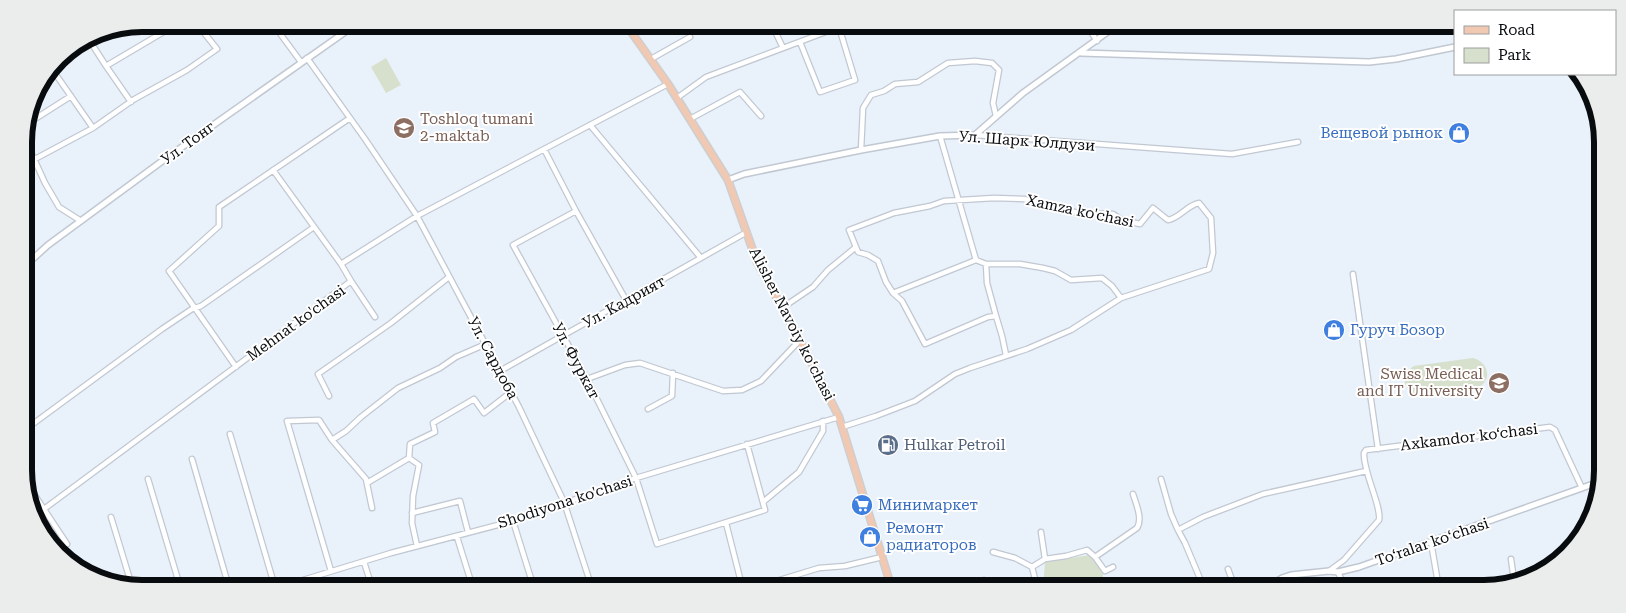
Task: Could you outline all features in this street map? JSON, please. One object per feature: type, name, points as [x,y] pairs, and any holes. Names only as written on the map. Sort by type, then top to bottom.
[{"type":"main road","name":"Alisher Navoiy koʻchasi","points":[[631,32],[668,84],[728,180],[757,262],[839,416],[889,580]]},
{"type":"street","points":[[106,66],[163,32]]},
{"type":"street","points":[[35,159],[93,128],[131,102],[187,70],[217,49],[203,32]]},
{"type":"street","points":[[279,32],[301,62]]},
{"type":"street","name":"Ул. Тонг","points":[[33,259],[48,245],[165,159],[345,32]]},
{"type":"street","points":[[775,32],[783,48]]},
{"type":"street","points":[[677,98],[706,77],[826,32]]},
{"type":"street","points":[[800,42],[820,92],[854,80],[840,32]]},
{"type":"street","points":[[1092,32],[1103,53]]},
{"type":"street","points":[[975,135],[1023,93],[1108,32]]},
{"type":"street","points":[[651,59],[690,37]]},
{"type":"street","points":[[92,45],[131,102]]},
{"type":"street","points":[[1080,53],[1369,62],[1396,59],[1454,47]]},
{"type":"street","name":"Ул. Сардоба","points":[[307,58],[417,216],[511,392],[564,502],[589,580]]},
{"type":"street","points":[[861,150],[863,108],[871,95],[884,91],[895,84],[918,82],[948,63],[975,61],[992,63],[1000,70],[993,103],[996,116]]},
{"type":"street","points":[[56,74],[93,128]]},
{"type":"street","name":"Mehnat ko'chasi","points":[[44,509],[351,282],[341,264],[417,216],[668,84]]},
{"type":"street","points":[[690,119],[740,92],[761,116]]},
{"type":"street","points":[[35,119],[71,96]]},
{"type":"street","points":[[236,367],[169,272],[219,226],[219,207],[350,118]]},
{"type":"street","points":[[590,125],[701,258]]},
{"type":"street","name":"Ул. Шарк Юлдузи","points":[[728,180],[744,174],[940,136],[975,135],[1232,154],[1298,142]]},
{"type":"street","points":[[940,136],[976,260]]},
{"type":"street","points":[[544,149],[626,300]]},
{"type":"street","points":[[33,155],[45,183],[59,207],[81,221]]},
{"type":"street","points":[[273,170],[341,264]]},
{"type":"street","name":"Xamza ko'chasi","points":[[856,248],[849,230],[894,213],[930,206],[944,201],[994,198],[1024,199],[1078,213],[1113,214],[1122,220],[1140,224],[1153,208],[1168,220],[1174,219],[1193,204],[1199,203],[1211,218],[1213,254],[1209,269],[1121,298]]},
{"type":"street","name":"Ул. Фуркат","points":[[576,211],[513,245],[587,379],[636,478],[658,544],[726,523]]},
{"type":"street","points":[[32,424],[162,329],[234,284],[314,227]]},
{"type":"street","name":"Ул. Кадрият","points":[[500,371],[747,232]]},
{"type":"street","points":[[782,308],[813,287],[828,270],[856,248],[858,252],[878,261],[886,282],[893,293],[902,301],[925,344],[988,317],[996,316]]},
{"type":"street","points":[[842,427],[915,401],[955,374],[1027,349],[1071,330],[1121,298],[1112,286],[1102,278],[1071,280],[1055,271],[1043,268],[1020,264],[986,264],[976,260],[893,293]]},
{"type":"street","points":[[986,264],[987,283],[1006,355]]},
{"type":"street","points":[[1329,571],[1344,560],[1379,520],[1380,514],[1366,471],[1364,453],[1366,450],[1378,449],[1353,274]]},
{"type":"street","points":[[329,396],[318,374],[391,323],[449,276]]},
{"type":"street","points":[[351,282],[375,317]]},
{"type":"street","points":[[587,379],[625,365],[640,363],[723,391],[742,390],[761,381],[800,340]]},
{"type":"street","points":[[332,440],[346,431],[398,388],[486,344]]},
{"type":"street","points":[[648,409],[672,396],[673,373]]},
{"type":"street","points":[[409,458],[410,444],[434,432],[433,423],[474,399],[484,413],[511,392]]},
{"type":"street","name":"Shodiyona ko'chasi","points":[[307,580],[331,571],[417,546],[513,521],[636,478],[839,416]]},
{"type":"street","points":[[331,571],[288,421],[319,420],[332,440],[366,478],[372,508]]},
{"type":"street","points":[[763,502],[799,472],[824,431],[823,421]]},
{"type":"street","name":"Axkamdor ko‘chasi","points":[[1378,449],[1550,427],[1555,430],[1582,488]]},
{"type":"street","points":[[230,434],[273,580]]},
{"type":"street","points":[[740,580],[726,523],[765,510],[747,444]]},
{"type":"street","points":[[367,483],[409,458]]},
{"type":"street","points":[[409,458],[419,465],[412,513],[417,546]]},
{"type":"street","points":[[192,459],[227,580]]},
{"type":"street","points":[[1178,530],[1203,517],[1263,494],[1366,471]]},
{"type":"street","points":[[148,479],[178,580]]},
{"type":"street","points":[[1161,479],[1171,514],[1201,580]]},
{"type":"street","name":"Toʻralar koʻchasi","points":[[1280,580],[1286,576],[1329,571],[1338,572],[1359,567],[1593,484]]},
{"type":"street","points":[[1094,556],[1139,526],[1133,494]]},
{"type":"street","points":[[36,497],[67,544]]},
{"type":"street","points":[[412,513],[460,502],[468,532]]},
{"type":"street","points":[[111,516],[130,580]]},
{"type":"street","points":[[513,521],[531,580]]},
{"type":"street","points":[[1042,532],[1045,559]]},
{"type":"street","points":[[457,537],[470,580]]},
{"type":"street","points":[[1431,542],[1437,580]]},
{"type":"street","points":[[1032,567],[1045,559],[1088,550],[1105,571],[1113,567]]},
{"type":"street","points":[[993,552],[1015,558],[1032,567],[1035,580]]},
{"type":"street","points":[[780,580],[820,568],[845,566],[882,557]]},
{"type":"street","points":[[1511,559],[1513,576]]},
{"type":"street","points":[[364,562],[370,580]]},
{"type":"street","points":[[1228,569],[1232,580]]},
{"type":"street","points":[[1338,572],[1342,580]]},
{"type":"green space","points":[[386,58],[401,85],[386,93],[371,67]]},
{"type":"green space","points":[[1473,358],[1484,365],[1487,373],[1485,381],[1478,387],[1462,391],[1419,396],[1413,394],[1406,387],[1406,374],[1414,366]]},
{"type":"green space","points":[[1090,555],[1103,571],[1103,577],[1101,580],[1044,580],[1045,562]]},
{"type":"place","name":"Toshloq tumani 2-maktab","points":[[404,128]]},
{"type":"place","name":"Вещевой рынок","points":[[1459,133]]},
{"type":"place","name":"Гуруч Бозор","points":[[1334,330]]},
{"type":"place","name":"Swiss Medical and IT University","points":[[1499,383]]},
{"type":"place","name":"Hulkar Petroil","points":[[888,445]]},
{"type":"place","name":"Минимаркет","points":[[862,505]]},
{"type":"place","name":"Ремонт радиаторов","points":[[870,537]]}]
